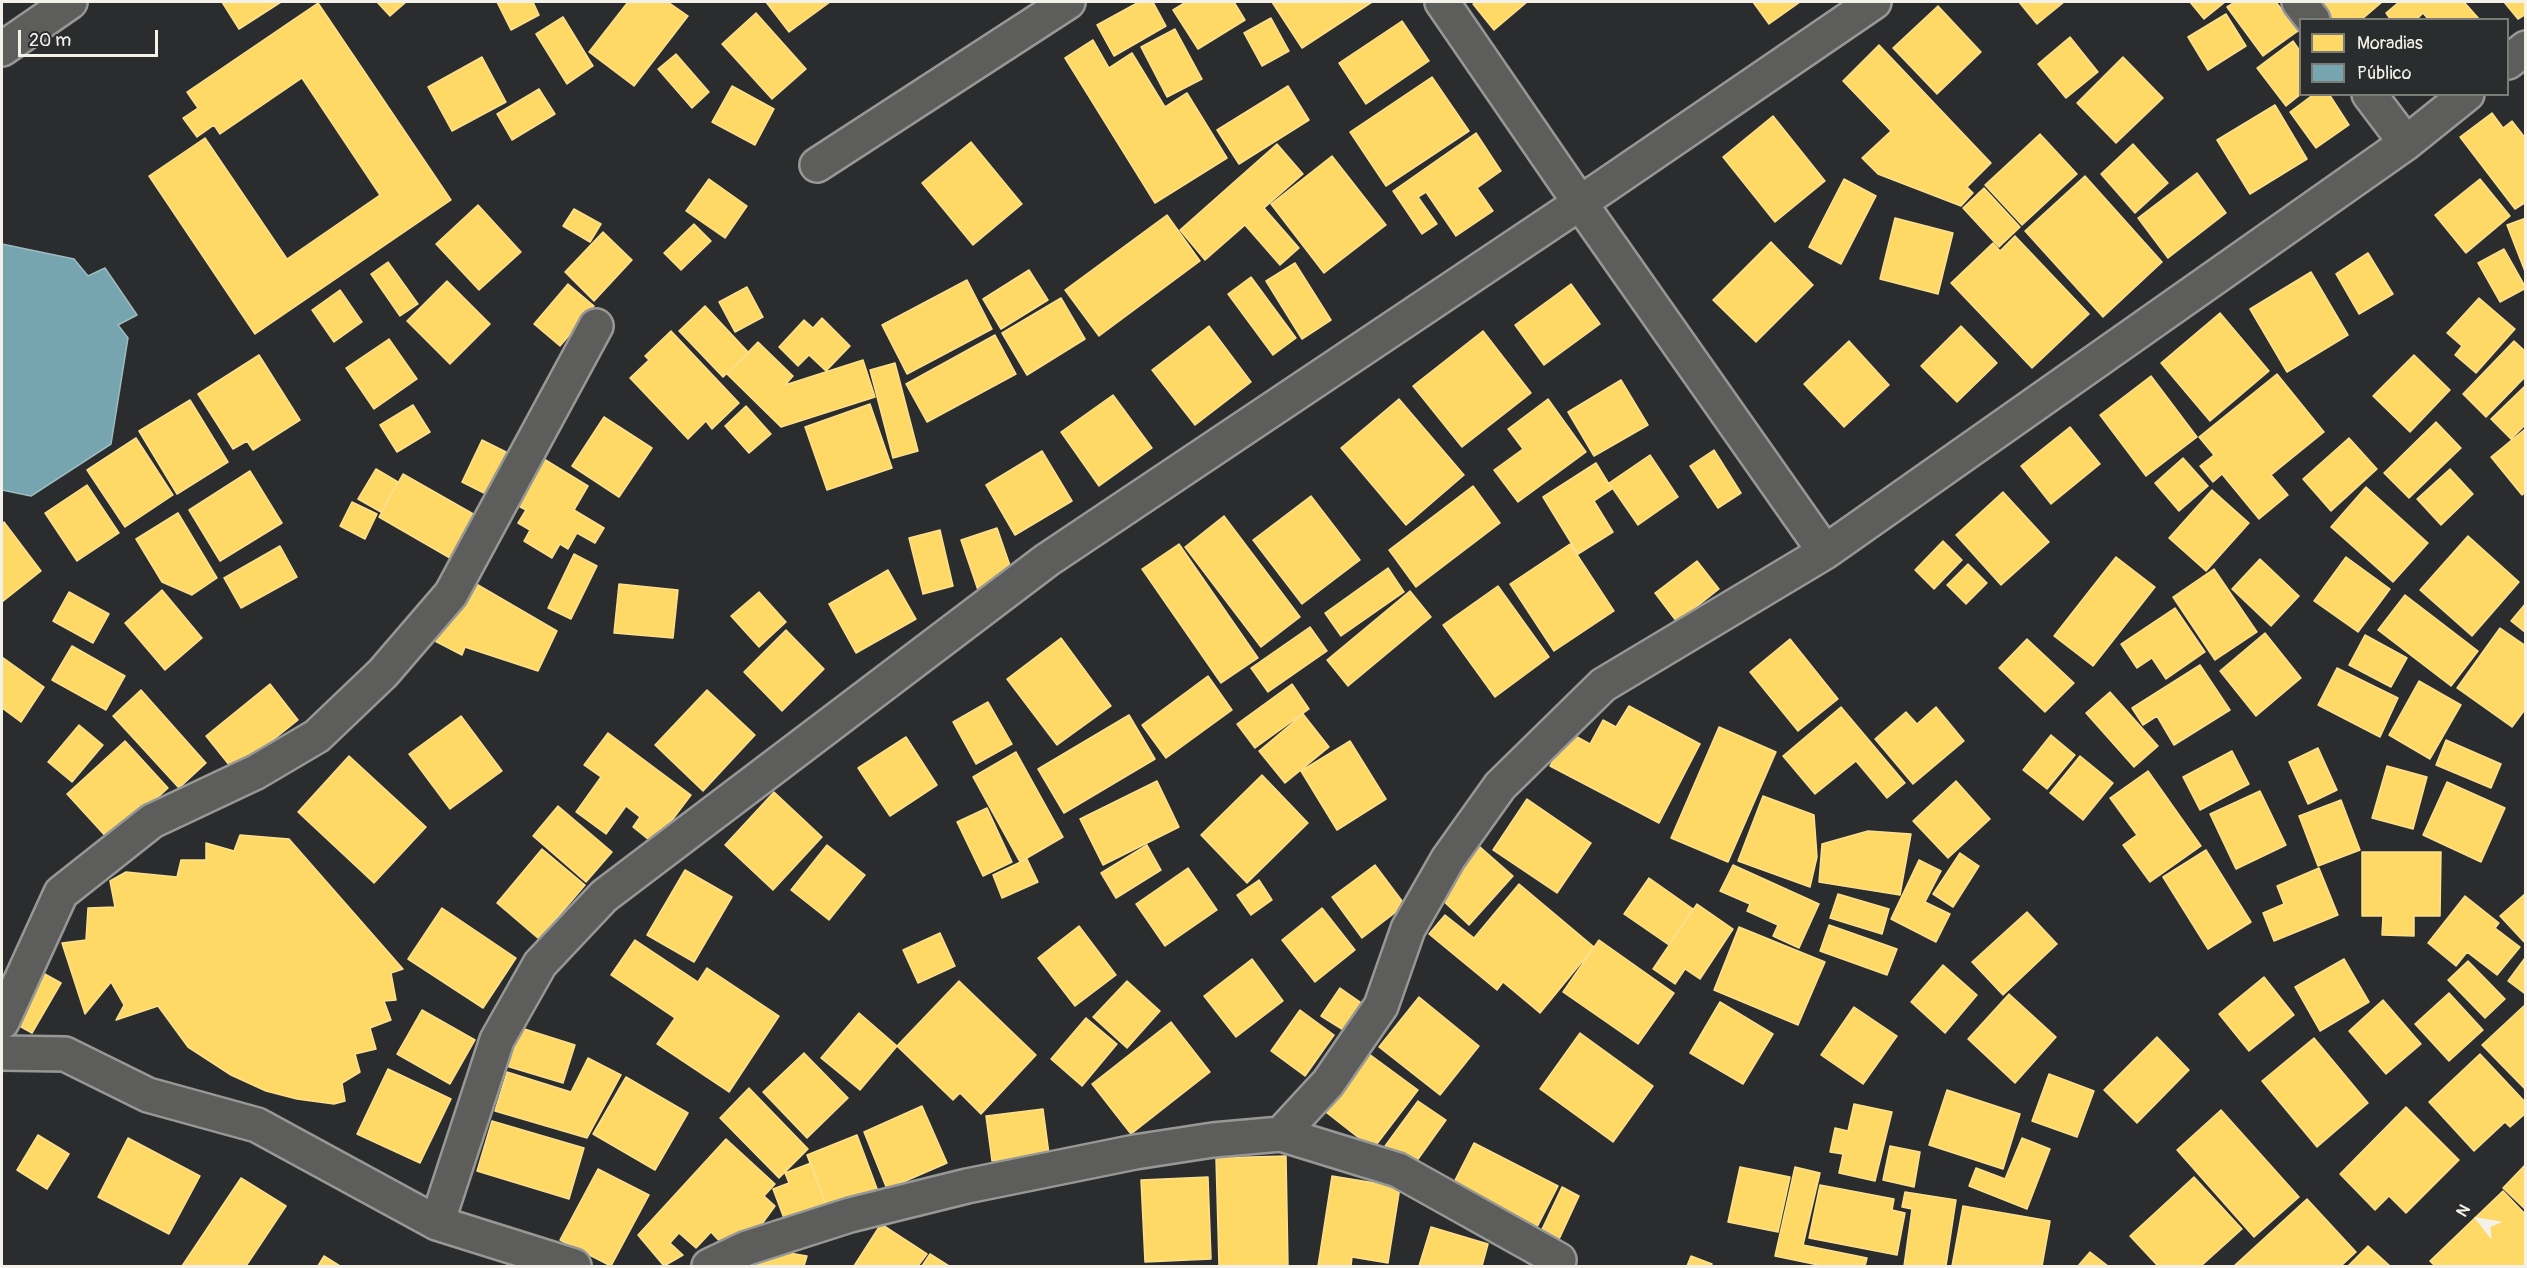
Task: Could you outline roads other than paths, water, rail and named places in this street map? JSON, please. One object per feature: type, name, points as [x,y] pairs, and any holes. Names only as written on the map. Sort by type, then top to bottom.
[{"type":"street","points":[[2,49],[70,2]]},
{"type":"street","points":[[817,165],[1068,2]]},
{"type":"street","points":[[1443,2],[1580,203],[1826,552]]},
{"type":"street","points":[[437,1223],[497,1040],[540,964],[604,896],[1047,560],[1580,203],[1874,2]]},
{"type":"street","points":[[2299,2],[2311,18]]},
{"type":"street","points":[[2509,61],[2526,48]]},
{"type":"street","points":[[2371,96],[2406,143]]},
{"type":"street","points":[[1281,1134],[1328,1083],[1381,1006],[1408,929],[1448,859],[1500,786],[1603,685],[1826,552],[2406,143],[2465,96]]},
{"type":"street","points":[[2,1022],[61,893],[152,820],[256,772],[317,736],[383,673],[444,603],[457,584],[596,326]]},
{"type":"street","points":[[2,1053],[65,1054],[148,1095],[256,1125],[437,1223],[574,1266]]},
{"type":"street","points":[[709,1266],[747,1248],[850,1215],[967,1186],[1135,1152],[1213,1140],[1281,1134],[1398,1170],[1559,1260]]}]
